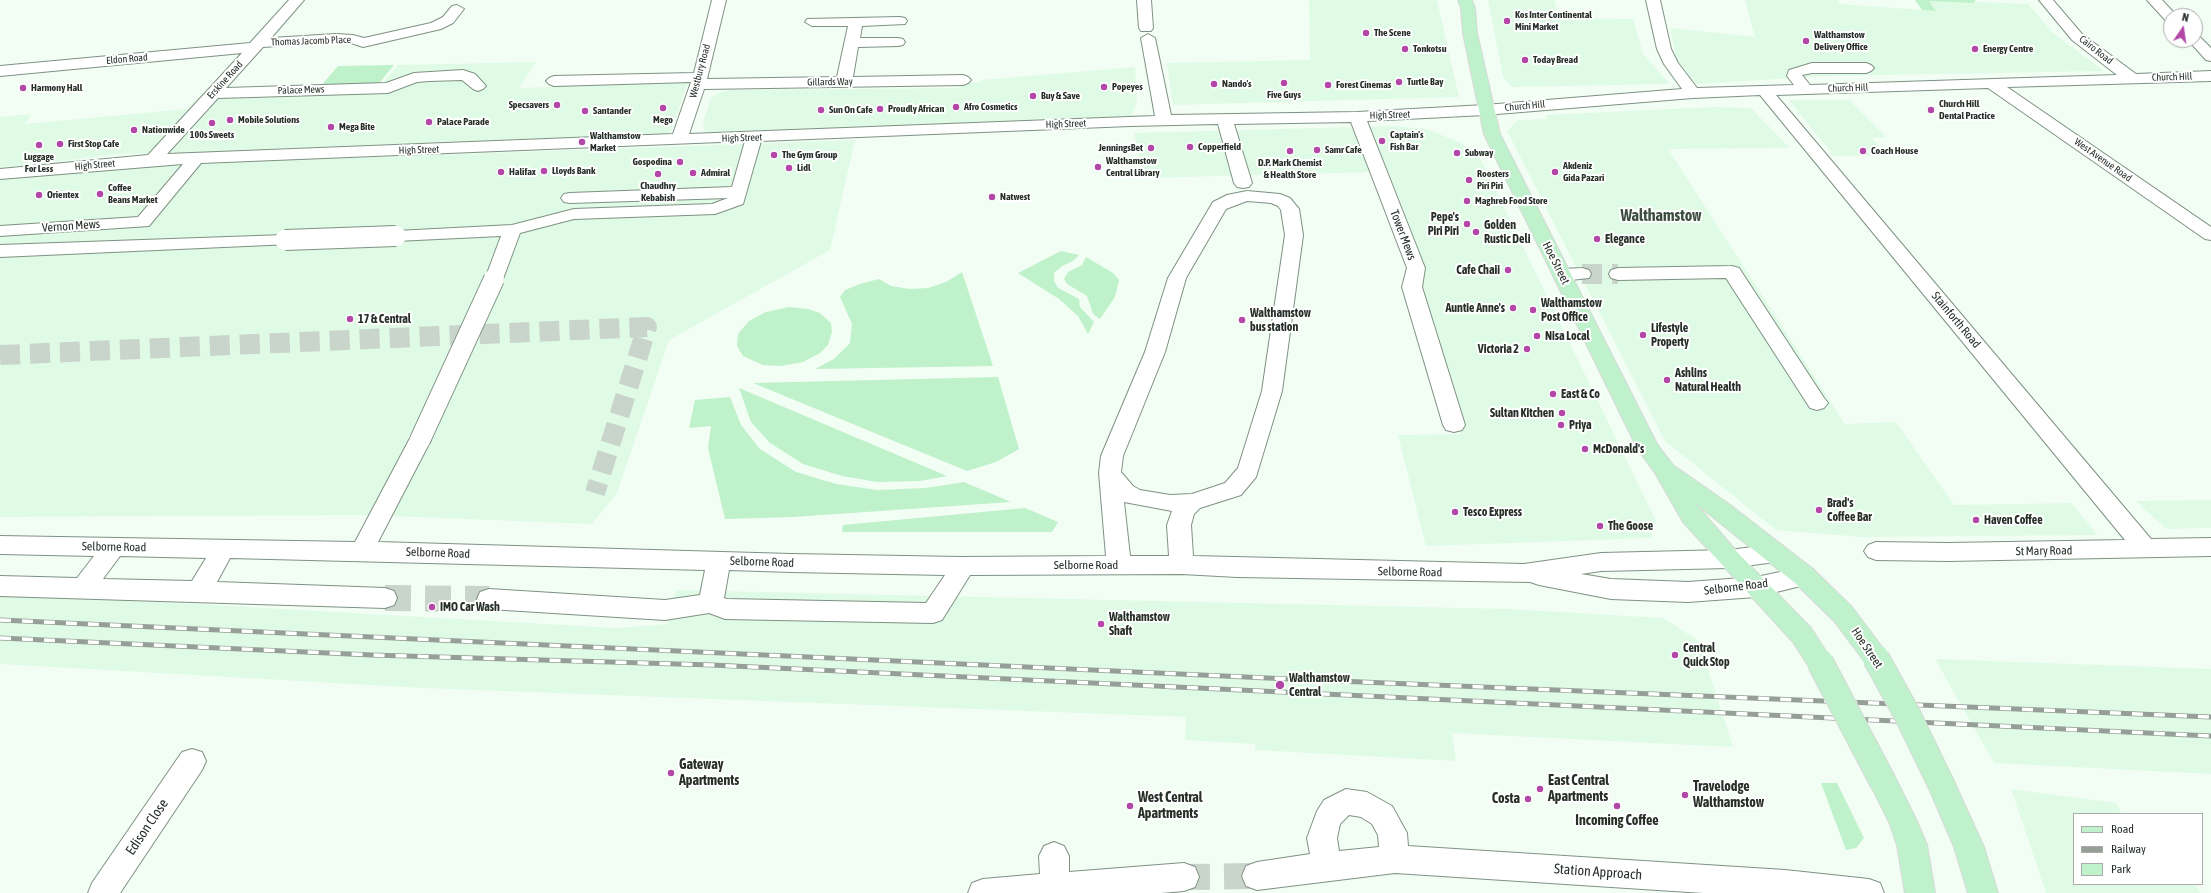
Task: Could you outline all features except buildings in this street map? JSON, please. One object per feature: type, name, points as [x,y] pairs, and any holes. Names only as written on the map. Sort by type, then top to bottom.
[{"type":"main road","name":"Hoe Street","points":[[1465,0],[1485,110],[1492,134],[1499,151],[1572,275],[1648,448],[1665,470],[1674,489],[1691,516],[1729,559],[1802,635],[1820,662],[1902,819],[1912,844],[1920,893]]},
{"type":"main road","name":"Hoe Street","points":[[1665,470],[1711,502],[1804,576],[1843,614],[1863,638],[1876,658],[1908,716],[1942,786],[1969,847],[1983,893]]},
{"type":"street","name":"Erskine Road","points":[[153,160],[297,0]]},
{"type":"street","name":"Westbury Road","points":[[679,140],[699,81],[719,0]]},
{"type":"street","points":[[1144,0],[1147,33],[1164,120]]},
{"type":"street","points":[[1653,0],[1664,49],[1671,64],[1693,94]]},
{"type":"street","name":"Cairo Road","points":[[2046,0],[2078,37],[2133,79]]},
{"type":"street","points":[[2154,0],[2163,10]]},
{"type":"street","name":"Thomas Jacomb Place","points":[[256,45],[336,38],[353,39],[359,49],[436,26],[448,20],[457,9]]},
{"type":"street","points":[[844,82],[856,21]]},
{"type":"street","points":[[812,22],[900,21]]},
{"type":"street","points":[[852,43],[898,42]]},
{"type":"street","name":"Eldon Road","points":[[0,71],[256,45]]},
{"type":"street","points":[[2203,48],[2211,57]]},
{"type":"street","points":[[1806,90],[1795,76],[1794,73],[1797,71],[1812,68],[1866,68]]},
{"type":"street","name":"Palace Mews","points":[[213,93],[388,88],[414,78],[429,76],[470,77],[478,86]]},
{"type":"street","name":"Church Hill","points":[[1485,110],[1693,94],[1963,84],[1994,85],[2211,76]]},
{"type":"street","name":"Gillards Way","points":[[554,82],[844,82],[963,80]]},
{"type":"street","name":"West Avenue Road","points":[[1994,85],[2211,235]]},
{"type":"street","name":"Stainforth Road","points":[[1764,91],[2146,549]]},
{"type":"street","name":"High Street","points":[[0,174],[153,160],[1164,120],[1357,116],[1485,110]]},
{"type":"street","name":"Tower Mews","points":[[1357,116],[1416,268],[1412,287],[1454,425]]},
{"type":"street","points":[[1226,119],[1242,182]]},
{"type":"street","points":[[4,251],[396,236],[512,230],[572,206],[715,209],[737,200],[754,137]]},
{"type":"street","name":"Vernon Mews","points":[[0,231],[143,222],[196,159]]},
{"type":"street","points":[[1110,473],[1126,492],[1135,497],[1170,503],[1192,502],[1233,489],[1248,471],[1272,391],[1294,235],[1290,209],[1284,202],[1274,198],[1253,196],[1233,199],[1223,203],[1215,211],[1177,278],[1155,352],[1112,456],[1110,473],[1119,565]]},
{"type":"street","points":[[362,551],[405,472],[501,262],[512,230]]},
{"type":"street","points":[[1618,274],[1732,272],[1817,403]]},
{"type":"street","points":[[1182,565],[1180,519],[1184,510],[1192,502]]},
{"type":"street","name":"Selborne Road","points":[[0,545],[362,551],[961,566],[1182,565],[1237,568],[1524,573],[1601,562],[1647,563],[1729,559],[1776,554]]},
{"type":"street","points":[[84,588],[114,547]]},
{"type":"street","name":"St Mary Road","points":[[1876,551],[1948,552],[2211,547]]},
{"type":"street","points":[[208,591],[203,584],[223,548]]},
{"type":"street","points":[[711,603],[719,561]]},
{"type":"street","points":[[489,599],[665,610],[711,603],[725,609],[933,613],[956,579],[961,566]]},
{"type":"street","name":"Selborne Road","points":[[1524,573],[1596,586],[1632,590],[1705,592],[1756,587],[1804,576]]},
{"type":"street","points":[[0,586],[208,591],[385,598]]},
{"type":"street","name":"Edison Close","points":[[103,893],[192,761]]},
{"type":"street","points":[[1326,866],[1322,838],[1327,820],[1334,809],[1346,802],[1367,805],[1382,815],[1392,833],[1395,859]]},
{"type":"street","points":[[1054,856],[1054,887]]},
{"type":"street","name":"Station Approach","points":[[1257,876],[1326,866],[1395,859],[1785,884],[1869,893]]},
{"type":"street","points":[[983,893],[1184,877]]},
{"type":"shaded area","name":"The Scene","points":[[1309,0],[1437,0],[1459,97],[1173,105],[1167,63],[1310,60]]},
{"type":"shaded area","points":[[1488,0],[1554,0],[1559,18],[1633,19],[1643,54],[1670,84],[1512,87],[1503,77]]},
{"type":"shaded area","points":[[1745,0],[1838,0],[1840,4],[1936,11],[1928,0],[2028,4],[2053,33],[2104,71],[1826,76],[1696,84],[1677,60],[1670,28],[1755,37]]},
{"type":"shaded area","points":[[536,62],[519,88],[688,82],[670,133],[579,137],[705,133],[703,122],[711,98],[720,92],[730,90],[959,88],[959,83],[981,82],[981,80],[1135,67],[1137,101],[1132,115],[1147,115],[1148,123],[178,164],[855,140],[830,250],[669,340],[617,493],[592,524],[365,515],[0,517],[0,169],[56,162],[206,152],[120,154],[0,168],[0,117],[32,114],[25,124],[187,109],[203,93],[378,88],[398,65]],"holes":[[[524,139],[524,140],[238,151]]]},
{"type":"shaded area","points":[[1789,100],[1849,100],[1886,137],[1872,138],[1887,155],[1834,156]]},
{"type":"shaded area","points":[[1713,107],[1751,108],[1790,148],[1668,149],[1845,424],[1896,422],[1954,505],[2071,503],[2098,535],[1862,537],[1776,530],[1665,441],[1507,131],[1518,120],[1547,119],[1545,115]]},
{"type":"shaded area","points":[[1392,126],[1427,129],[1461,143],[1479,156],[1656,521],[1651,538],[1426,546],[1398,435],[1460,434],[1379,172],[1143,178],[1134,133]]},
{"type":"shaded area","points":[[2211,500],[2211,528],[2166,529],[2136,501]]},
{"type":"shaded area","points":[[676,590],[1508,609],[1663,618],[1699,641],[1733,747],[1452,733],[1456,761],[1255,750],[1255,744],[1185,740],[1186,717],[423,688],[0,664],[0,593],[617,628],[667,624]]},
{"type":"shaded area","points":[[1935,659],[2211,669],[2211,774],[1994,763]]},
{"type":"shaded area","points":[[2011,789],[2116,803],[2121,813],[2073,813],[2073,885],[2195,885],[2201,893],[2046,893]]},
{"type":"green space","points":[[1915,0],[1976,0],[1973,3],[1929,1],[1936,11],[1922,10]]},
{"type":"green space","points":[[394,65],[377,86],[320,87],[338,66]]},
{"type":"green space","points":[[1061,251],[1079,255],[1073,261],[1062,266],[1054,273],[1054,281],[1058,288],[1079,299],[1080,307],[1094,322],[1088,334],[1078,316],[1059,299],[1018,273]]},
{"type":"green space","points":[[1086,257],[1113,273],[1119,280],[1115,297],[1100,319],[1093,314],[1087,296],[1067,284],[1064,279],[1068,272],[1082,265]]},
{"type":"green space","points":[[962,272],[993,366],[815,369],[834,359],[850,343],[852,324],[840,297],[845,290],[879,279],[891,286],[910,289],[928,288],[946,282]]},
{"type":"green space","points":[[789,307],[808,309],[820,313],[831,323],[832,332],[828,345],[820,353],[803,362],[781,366],[763,365],[743,356],[737,346],[738,334],[749,321],[766,312]]},
{"type":"green space","points":[[998,377],[1019,449],[996,462],[967,471],[753,383]]},
{"type":"green space","points":[[739,388],[947,476],[920,481],[877,482],[842,476],[803,464],[770,443],[751,422]]},
{"type":"green space","points":[[730,397],[741,425],[760,449],[796,472],[836,484],[877,490],[926,488],[964,482],[1011,502],[793,517],[725,519],[708,448],[711,426],[689,428],[695,400]]},
{"type":"green space","points":[[1025,508],[1058,522],[1052,532],[842,532],[843,525]]},
{"type":"green space","points":[[1821,783],[1837,783],[1864,838],[1856,848],[1846,850]]},
{"type":"tunnel","points":[[1582,274],[1618,274]]},
{"type":"tunnel","points":[[0,355],[647,327],[595,493]]},
{"type":"tunnel","points":[[385,598],[489,599]]},
{"type":"tunnel","points":[[1184,877],[1257,876]]},
{"type":"railway","points":[[0,620],[1289,679],[2211,717]]},
{"type":"railway","points":[[0,638],[371,655],[712,665],[2211,736]]},
{"type":"place","name":"Kos Inter Continental Mini Market","points":[[1507,21]]},
{"type":"place","name":"The Scene","points":[[1366,33]]},
{"type":"place","name":"Walthamstow Delivery Office","points":[[1806,41]]},
{"type":"place","name":"Tonkotsu","points":[[1405,49]]},
{"type":"place","name":"Energy Centre","points":[[1975,49]]},
{"type":"place","name":"Today Bread","points":[[1525,60]]},
{"type":"place","name":"Turtle Bay","points":[[1399,82]]},
{"type":"place","name":"Five Guys","points":[[1284,83]]},
{"type":"place","name":"Nando's","points":[[1214,84]]},
{"type":"place","name":"Forest Cinemas","points":[[1328,85]]},
{"type":"place","name":"Popeyes","points":[[1104,87]]},
{"type":"place","name":"Harmony Hall","points":[[23,88]]},
{"type":"place","name":"Buy & Save","points":[[1033,96]]},
{"type":"place","name":"Specsavers","points":[[557,105]]},
{"type":"place","name":"Afro Cosmetics","points":[[956,107]]},
{"type":"place","name":"Mego","points":[[663,108]]},
{"type":"place","name":"Proudly African","points":[[880,109]]},
{"type":"place","name":"Sun On Cafe","points":[[821,110]]},
{"type":"place","name":"Church Hill Dental Practice","points":[[1931,110]]},
{"type":"place","name":"Santander","points":[[585,111]]},
{"type":"place","name":"Mobile Solutions","points":[[230,120]]},
{"type":"place","name":"Palace Parade","points":[[429,122]]},
{"type":"place","name":"100s Sweets","points":[[212,123]]},
{"type":"place","name":"Mega Bite","points":[[331,127]]},
{"type":"place","name":"Nationwide","points":[[134,130]]},
{"type":"place","name":"Captain's Fish Bar","points":[[1382,141]]},
{"type":"place","name":"Walthamstow Market","points":[[582,142]]},
{"type":"place","name":"First Stop Cafe","points":[[60,144]]},
{"type":"place","name":"Luggage For Less","points":[[39,145]]},
{"type":"place","name":"Copperfield","points":[[1190,147]]},
{"type":"place","name":"JenningsBet","points":[[1151,148]]},
{"type":"place","name":"Samr Cafe","points":[[1317,150]]},
{"type":"place","name":"D.P. Mark Chemist & Health Store","points":[[1290,151]]},
{"type":"place","name":"Coach House","points":[[1863,151]]},
{"type":"place","name":"Subway","points":[[1457,153]]},
{"type":"place","name":"The Gym Group","points":[[774,155]]},
{"type":"place","name":"Gospodina","points":[[680,162]]},
{"type":"place","name":"Walthamstow Central Library","points":[[1098,167]]},
{"type":"place","name":"Lidl","points":[[789,168]]},
{"type":"place","name":"Lloyds Bank","points":[[544,171]]},
{"type":"place","name":"Halifax","points":[[501,172]]},
{"type":"place","name":"Akdeniz Gida Pazari","points":[[1555,172]]},
{"type":"place","name":"Admiral","points":[[693,173]]},
{"type":"place","name":"Chaudhry Kebabish","points":[[658,174]]},
{"type":"place","name":"Roosters Piri Piri","points":[[1469,180]]},
{"type":"place","name":"Coffee Beans Market","points":[[100,194]]},
{"type":"place","name":"Orientex","points":[[39,195]]},
{"type":"place","name":"Natwest","points":[[992,197]]},
{"type":"place","name":"Maghreb Food Store","points":[[1467,201]]},
{"type":"place","name":"Pepe's Piri Piri","points":[[1467,224]]},
{"type":"place","name":"Golden Rustic Deli","points":[[1476,232]]},
{"type":"place","name":"Elegance","points":[[1597,239]]},
{"type":"place","name":"Cafe Chaii","points":[[1508,270]]},
{"type":"place","name":"Auntie Anne's","points":[[1513,308]]},
{"type":"place","name":"Walthamstow Post Office","points":[[1533,310]]},
{"type":"place","name":"17 & Central","points":[[350,319]]},
{"type":"place","name":"Walthamstow bus station","points":[[1242,320]]},
{"type":"place","name":"Lifestyle Property","points":[[1643,335]]},
{"type":"place","name":"Nisa Local","points":[[1537,336]]},
{"type":"place","name":"Victoria 2","points":[[1527,349]]},
{"type":"place","name":"Ashlins Natural Health","points":[[1667,380]]},
{"type":"place","name":"East & Co","points":[[1553,394]]},
{"type":"place","name":"Sultan Kitchen","points":[[1562,413]]},
{"type":"place","name":"Priya","points":[[1561,425]]},
{"type":"place","name":"McDonald's","points":[[1585,449]]},
{"type":"place","name":"Brad's Coffee Bar","points":[[1819,510]]},
{"type":"place","name":"Tesco Express","points":[[1455,512]]},
{"type":"place","name":"Haven Coffee","points":[[1976,520]]},
{"type":"place","name":"The Goose","points":[[1600,526]]},
{"type":"place","name":"IMO Car Wash","points":[[432,607]]},
{"type":"place","name":"Walthamstow Shaft","points":[[1101,624]]},
{"type":"place","name":"Central Quick Stop","points":[[1675,655]]},
{"type":"place","name":"Walthamstow Central","points":[[1280,685]]},
{"type":"place","name":"Gateway Apartments","points":[[671,773]]},
{"type":"place","name":"East Central Apartments","points":[[1540,789]]},
{"type":"place","name":"Travelodge Walthamstow","points":[[1685,795]]},
{"type":"place","name":"Costa","points":[[1528,799]]},
{"type":"place","name":"West Central Apartments","points":[[1130,806]]},
{"type":"place","name":"Incoming Coffee","points":[[1617,806]]},
{"type":"district","name":"Walthamstow","points":[[1661,216]]}]
